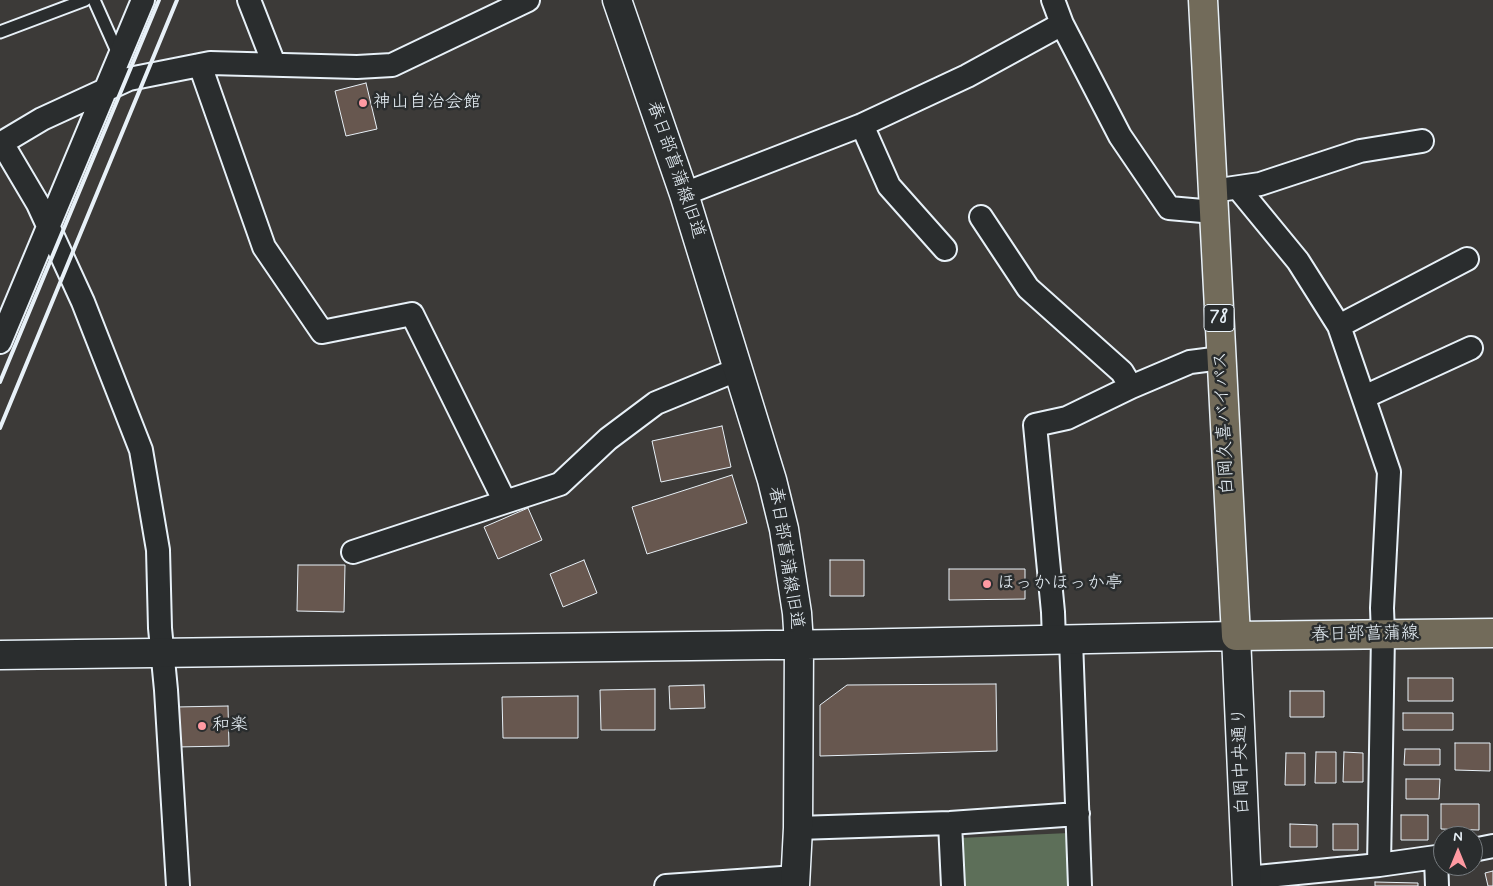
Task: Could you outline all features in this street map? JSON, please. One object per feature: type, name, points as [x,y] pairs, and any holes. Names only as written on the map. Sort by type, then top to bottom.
[{"type":"main road","name":"白岡久喜バイパス","points":[[1203,0],[1221,196],[1221,358],[1236,636]]},
{"type":"main road","name":"春日部菖蒲線","points":[[1236,636],[1493,633]]},
{"type":"street","points":[[0,342],[143,0]]},
{"type":"street","points":[[249,0],[274,64]]},
{"type":"street","points":[[178,886],[162,654],[158,550],[141,450],[83,302],[38,204],[1,143],[42,119],[129,79],[210,63],[357,67],[392,65],[528,0]]},
{"type":"street","name":"春日部菖蒲線旧道","points":[[618,0],[684,194],[772,480],[784,529],[793,586],[799,644],[1236,636]]},
{"type":"street","points":[[1053,0],[1062,24],[1120,136],[1169,208],[1221,196],[1360,151],[1422,141]]},
{"type":"street","points":[[684,194],[862,125],[967,76],[1062,24]]},
{"type":"street","points":[[200,65],[264,246],[322,332],[412,314],[504,502]]},
{"type":"street","points":[[862,125],[889,186],[944,249]]},
{"type":"street","points":[[1221,196],[1298,261],[1339,326],[1389,472],[1382,608],[1379,865]]},
{"type":"street","points":[[981,216],[1028,288],[1122,372],[1131,387]]},
{"type":"street","points":[[1339,326],[1466,259]]},
{"type":"street","points":[[1364,397],[1471,348]]},
{"type":"street","points":[[1080,886],[1078,814],[1063,640],[1053,612],[1035,425],[1067,418],[1131,387],[1190,362],[1221,358]]},
{"type":"street","points":[[353,552],[560,484],[608,439],[656,403],[739,369]]},
{"type":"street","name":"白岡中央通り","points":[[1236,636],[1247,882]]},
{"type":"street","points":[[0,656],[799,644],[798,828],[795,881],[666,886]]},
{"type":"street","points":[[798,828],[950,823],[1078,814]]},
{"type":"street","points":[[950,823],[953,886]]},
{"type":"street","points":[[1247,882],[1433,858]]},
{"type":"lane","points":[[0,32],[85,0]]},
{"type":"lane","points":[[94,0],[120,58]]},
{"type":"green space","points":[[1069,833],[1071,886],[961,886],[959,838]]},
{"type":"building","points":[[366,83],[377,129],[346,136],[335,91]]},
{"type":"building","points":[[722,426],[731,467],[661,482],[652,441]]},
{"type":"building","points":[[732,475],[747,523],[647,554],[632,507]]},
{"type":"building","points":[[528,508],[542,540],[498,559],[484,527]]},
{"type":"building","points":[[584,560],[597,593],[563,607],[550,574]]},
{"type":"building","points":[[830,560],[864,560],[864,596],[830,596]]},
{"type":"building","points":[[298,565],[345,565],[344,612],[297,611]]},
{"type":"building","name":"ほっかほっか亭","points":[[949,569],[1025,569],[1025,599],[949,600]]},
{"type":"building","points":[[1408,678],[1453,678],[1453,701],[1408,701]]},
{"type":"building","points":[[996,684],[997,751],[820,756],[820,705],[847,685]]},
{"type":"building","points":[[704,685],[705,708],[670,709],[669,686]]},
{"type":"building","points":[[655,689],[655,730],[601,730],[600,690]]},
{"type":"building","points":[[1290,691],[1324,691],[1324,717],[1290,717]]},
{"type":"building","points":[[578,696],[578,738],[503,738],[502,697]]},
{"type":"building","name":"和楽","points":[[228,706],[229,746],[176,747],[176,707]]},
{"type":"building","points":[[1403,713],[1453,713],[1453,730],[1403,730]]},
{"type":"building","points":[[1455,743],[1490,743],[1490,771],[1455,770]]},
{"type":"building","points":[[1405,749],[1440,749],[1440,765],[1404,765]]},
{"type":"building","points":[[1316,752],[1336,752],[1336,783],[1315,783]]},
{"type":"building","points":[[1344,752],[1363,753],[1363,782],[1343,782]]},
{"type":"building","points":[[1286,753],[1305,753],[1305,785],[1285,785]]},
{"type":"building","points":[[1406,779],[1440,779],[1439,799],[1406,799]]},
{"type":"building","points":[[1441,804],[1479,804],[1479,826],[1441,826]]},
{"type":"building","points":[[1401,815],[1428,815],[1428,840],[1401,840]]},
{"type":"building","points":[[1290,824],[1317,825],[1317,847],[1290,847]]},
{"type":"building","points":[[1333,824],[1358,824],[1358,850],[1333,850]]},
{"type":"building","points":[[1493,871],[1493,886],[1488,886],[1485,873]]},
{"type":"building","points":[[1375,882],[1418,883],[1418,886],[1375,886]]},
{"type":"railway","points":[[0,382],[159,0]]},
{"type":"railway","points":[[0,428],[177,0]]},
{"type":"place","name":"神山自治会館","points":[[363,103]]},
{"type":"place","name":"ほっかほっか亭","points":[[987,584]]},
{"type":"place","name":"和楽","points":[[202,726]]}]
